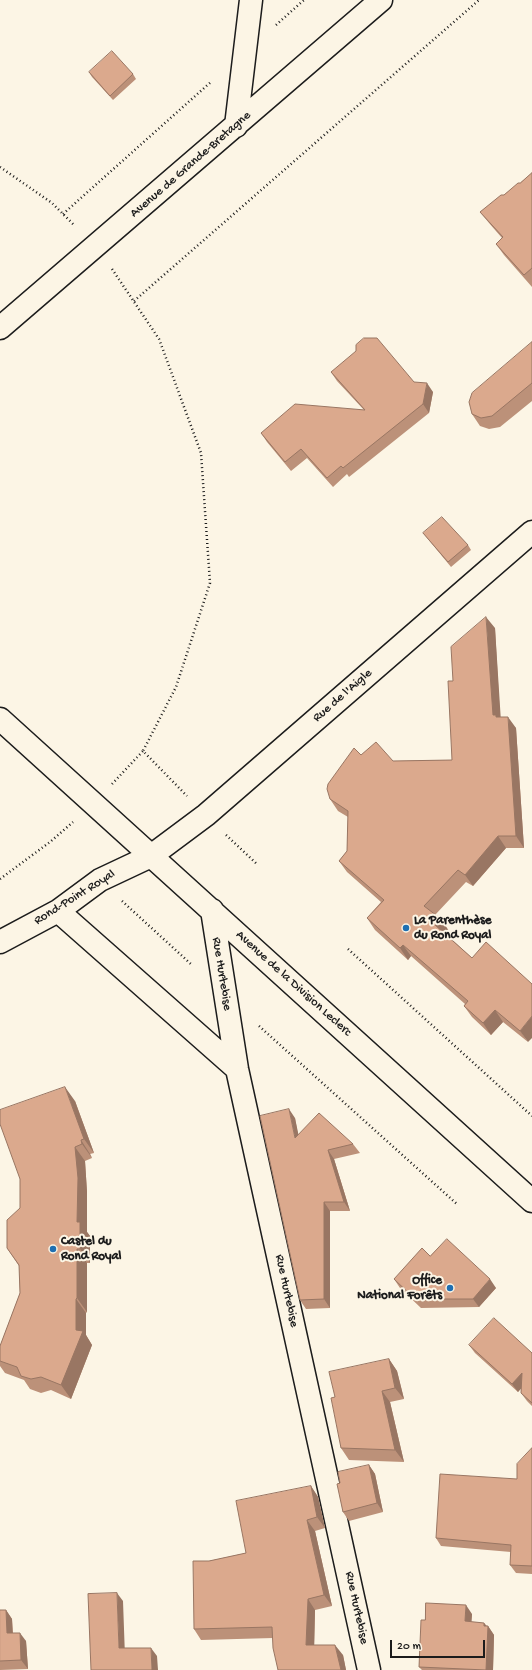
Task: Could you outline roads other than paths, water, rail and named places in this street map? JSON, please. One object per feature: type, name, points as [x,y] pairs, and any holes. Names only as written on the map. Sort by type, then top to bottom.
[{"type":"street","points":[[236,126],[251,0]]},
{"type":"street","name":"Avenue de Grande-Bretagne","points":[[0,328],[382,0]]},
{"type":"street","name":"Rue de l'Aigle","points":[[151,856],[206,815],[532,532]]},
{"type":"street","name":"Avenue de la Division Leclerc","points":[[0,719],[532,1201]]},
{"type":"street","name":"Rond-Point Royal","points":[[0,942],[58,910],[100,880],[151,856]]},
{"type":"street","points":[[58,910],[237,1069]]},
{"type":"street","name":"Rue Hurtebise","points":[[212,910],[237,1069],[369,1670]]},
{"type":"place","name":"La Parenthèse du Rond Royal","points":[[406,928]]},
{"type":"place","name":"Castel du Rond Royal","points":[[53,1249]]},
{"type":"place","name":"Office National Forêts","points":[[450,1288]]}]
